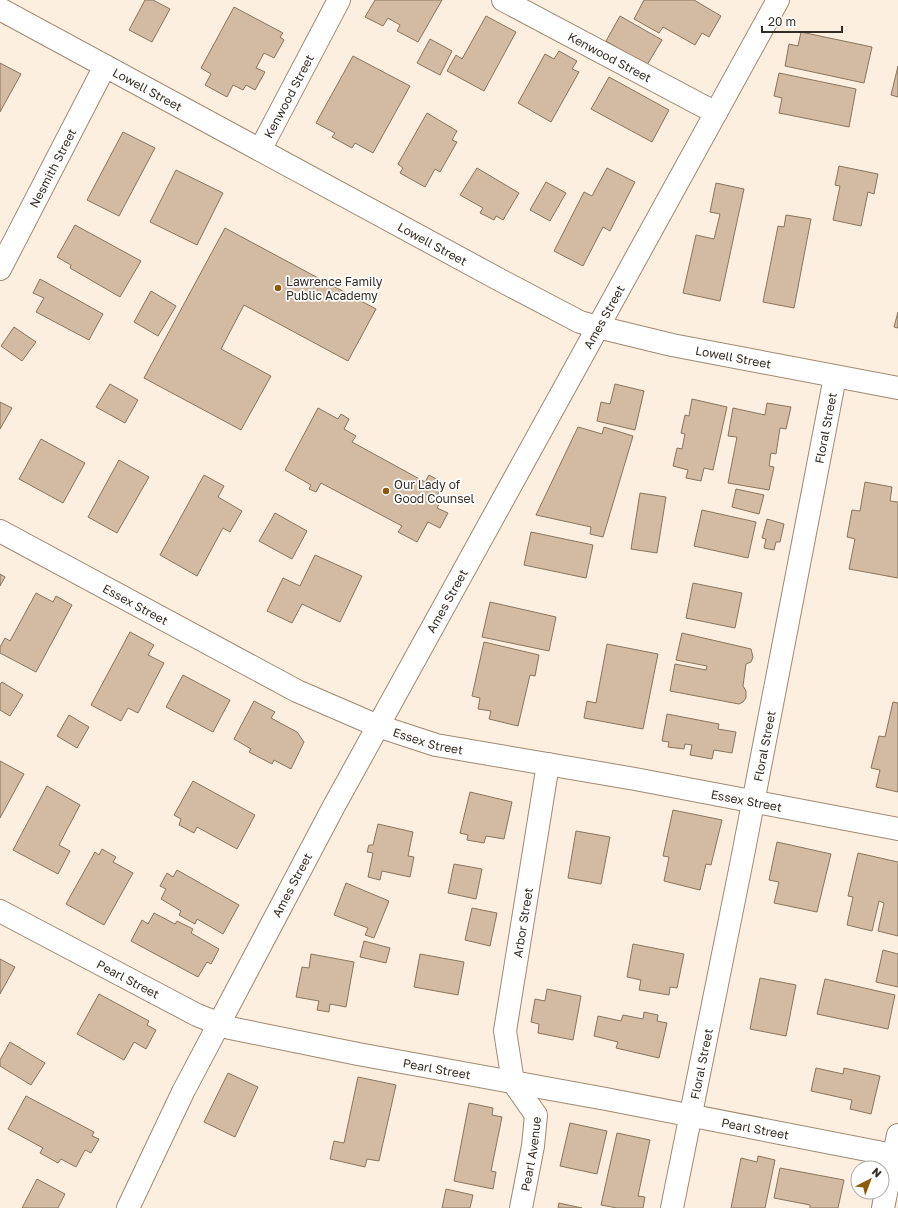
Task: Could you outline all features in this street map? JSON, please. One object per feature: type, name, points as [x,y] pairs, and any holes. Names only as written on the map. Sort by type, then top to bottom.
[{"type":"street","name":"Kenwood Street","points":[[260,150],[339,0]]},
{"type":"street","name":"Kenwood Street","points":[[503,0],[716,113]]},
{"type":"street","name":"Ames Street","points":[[128,1208],[183,1092],[334,806],[778,0]]},
{"type":"street","name":"Lowell Street","points":[[0,9],[580,322],[672,345],[898,388]]},
{"type":"street","name":"Nesmith Street","points":[[0,269],[105,66]]},
{"type":"street","name":"Floral Street","points":[[672,1208],[835,377]]},
{"type":"street","name":"Essex Street","points":[[0,531],[297,691],[378,726],[436,744],[753,801],[898,829]]},
{"type":"street","name":"Arbor Street","points":[[513,1082],[505,1031],[548,764]]},
{"type":"street","name":"Pearl Street","points":[[0,911],[197,1015],[230,1028],[358,1054],[690,1116],[897,1149]]},
{"type":"street","name":"Pearl Avenue","points":[[513,1082],[536,1115],[533,1146],[521,1208]]},
{"type":"street","points":[[883,1208],[897,1149]]},
{"type":"building","points":[[145,0],[153,0],[170,9],[152,42],[129,30]]},
{"type":"building","points":[[375,0],[442,0],[418,42],[397,31],[400,25],[388,18],[383,26],[365,17]]},
{"type":"building","points":[[644,0],[694,0],[721,16],[709,37],[702,33],[695,45],[663,27],[659,33],[634,19]]},
{"type":"building","points":[[234,7],[283,33],[280,37],[284,40],[274,58],[264,53],[256,68],[265,72],[255,90],[246,85],[243,90],[233,85],[227,97],[205,85],[211,74],[201,68]]},
{"type":"building","points":[[486,16],[516,32],[484,91],[447,71],[456,55],[462,59]]},
{"type":"building","points":[[620,16],[662,40],[647,65],[606,41]]},
{"type":"building","points":[[801,32],[872,47],[864,83],[785,66],[789,44],[798,46]]},
{"type":"building","points":[[430,39],[452,51],[440,75],[417,63]]},
{"type":"building","points":[[559,51],[577,61],[572,69],[579,72],[551,122],[518,103],[545,54],[554,59]]},
{"type":"building","points":[[353,56],[410,86],[373,153],[355,143],[352,148],[332,137],[335,133],[316,123]]},
{"type":"building","points":[[0,63],[21,74],[0,112]]},
{"type":"building","points":[[898,66],[898,97],[891,95]]},
{"type":"building","points":[[779,73],[856,89],[849,127],[779,113],[782,98],[774,96]]},
{"type":"building","points":[[609,77],[669,110],[652,142],[591,109]]},
{"type":"building","points":[[427,113],[457,131],[452,140],[457,142],[440,172],[435,169],[425,187],[400,173],[403,168],[398,164]]},
{"type":"building","points":[[123,132],[155,148],[119,216],[87,200]]},
{"type":"building","points":[[839,166],[878,174],[874,194],[868,192],[861,226],[833,220],[840,186],[835,185]]},
{"type":"building","points":[[477,168],[519,193],[503,220],[496,216],[494,220],[480,213],[483,208],[460,195]]},
{"type":"building","points":[[607,168],[635,182],[610,231],[603,227],[583,266],[554,251],[584,192],[592,196]]},
{"type":"building","points":[[176,170],[223,193],[197,245],[150,222]]},
{"type":"building","points":[[546,182],[566,193],[550,221],[530,210]]},
{"type":"building","points":[[716,183],[744,189],[720,301],[683,293],[696,235],[714,239],[720,214],[710,212]]},
{"type":"building","points":[[786,215],[811,219],[794,308],[763,302],[778,226],[784,227]]},
{"type":"building","points":[[75,225],[141,261],[120,297],[70,268],[71,265],[57,257]]},
{"type":"building","points":[[225,228],[376,309],[348,361],[244,305],[221,349],[271,376],[241,430],[144,378]]},
{"type":"building","points":[[40,279],[103,314],[89,340],[36,312],[44,298],[33,293]]},
{"type":"building","points":[[151,291],[176,306],[158,336],[134,322]]},
{"type":"building","points":[[898,312],[898,328],[894,327]]},
{"type":"building","points":[[14,327],[36,342],[22,361],[1,346]]},
{"type":"building","points":[[110,384],[138,400],[125,423],[96,407]]},
{"type":"building","points":[[615,384],[644,391],[635,430],[597,421],[601,402],[610,404]]},
{"type":"building","points":[[692,399],[727,407],[713,470],[704,468],[701,481],[686,478],[688,470],[673,466],[677,448],[682,449],[685,434],[681,433],[685,415],[689,416]]},
{"type":"building","points":[[0,402],[12,408],[0,429]]},
{"type":"building","points":[[767,403],[791,407],[786,429],[780,428],[776,454],[771,453],[769,466],[774,467],[769,490],[728,483],[737,437],[728,436],[733,408],[765,415]]},
{"type":"building","points":[[318,408],[338,419],[341,414],[349,419],[344,429],[356,436],[352,442],[425,482],[429,475],[443,483],[437,496],[442,499],[437,508],[448,513],[440,528],[428,522],[417,542],[398,532],[402,526],[321,483],[316,492],[309,489],[311,485],[285,470]]},
{"type":"building","points":[[578,427],[602,434],[604,427],[633,436],[603,537],[590,534],[591,527],[536,515]]},
{"type":"building","points":[[41,439],[85,463],[63,503],[19,479]]},
{"type":"building","points":[[119,460],[149,477],[117,533],[88,517]]},
{"type":"building","points":[[204,475],[224,486],[218,497],[242,511],[230,532],[223,528],[197,576],[160,555]]},
{"type":"building","points":[[865,482],[892,487],[890,501],[898,502],[898,578],[849,569],[855,539],[847,537],[852,510],[860,511]]},
{"type":"building","points":[[736,489],[764,495],[759,514],[732,507]]},
{"type":"building","points":[[640,493],[666,497],[657,553],[631,549]]},
{"type":"building","points":[[702,510],[756,522],[748,558],[694,546]]},
{"type":"building","points":[[275,513],[307,531],[292,559],[259,541]]},
{"type":"building","points":[[767,519],[784,524],[780,542],[776,542],[774,550],[764,548],[766,539],[762,538]]},
{"type":"building","points":[[531,532],[593,545],[586,578],[524,565]]},
{"type":"building","points":[[315,555],[362,576],[340,622],[302,604],[292,623],[267,611],[283,578],[300,586]]},
{"type":"building","points":[[0,574],[5,577],[0,586]]},
{"type":"building","points":[[693,583],[742,593],[735,628],[686,618]]},
{"type":"building","points":[[36,593],[53,602],[56,596],[72,605],[36,672],[0,653],[0,647],[5,638],[10,641]]},
{"type":"building","points":[[490,602],[556,617],[549,651],[482,637]]},
{"type":"building","points":[[130,632],[154,645],[148,655],[164,663],[138,713],[128,708],[121,721],[91,705]]},
{"type":"building","points":[[682,633],[751,649],[753,657],[751,662],[746,664],[743,686],[746,691],[746,698],[743,702],[739,704],[670,691],[675,664],[706,670],[707,666],[676,660]]},
{"type":"building","points":[[484,642],[539,655],[535,676],[530,675],[518,726],[489,719],[491,711],[478,709],[480,698],[472,696]]},
{"type":"building","points":[[607,644],[658,654],[643,729],[584,718],[587,701],[596,703]]},
{"type":"building","points":[[183,675],[230,700],[213,732],[166,707]]},
{"type":"building","points":[[2,682],[23,695],[10,716],[0,710],[0,684]]},
{"type":"building","points":[[254,701],[275,712],[271,718],[297,732],[304,742],[291,769],[274,760],[272,764],[249,752],[251,749],[234,739]]},
{"type":"building","points":[[893,702],[898,703],[898,792],[876,787],[880,770],[871,768],[879,736],[885,737]]},
{"type":"building","points":[[667,714],[719,724],[718,729],[736,732],[732,753],[714,750],[712,759],[690,755],[692,745],[685,744],[684,749],[668,747],[669,742],[662,741]]},
{"type":"building","points":[[69,715],[89,727],[77,748],[57,736]]},
{"type":"building","points":[[0,761],[24,774],[0,818]]},
{"type":"building","points":[[193,781],[255,815],[237,849],[197,827],[194,833],[179,825],[181,819],[174,815]]},
{"type":"building","points":[[47,786],[80,805],[59,845],[70,851],[58,874],[13,850]]},
{"type":"building","points":[[470,792],[512,802],[504,839],[486,836],[484,843],[467,840],[468,835],[460,833]]},
{"type":"building","points":[[673,810],[722,820],[711,865],[706,864],[700,890],[664,881],[669,857],[663,856]]},
{"type":"building","points":[[378,824],[413,832],[408,856],[414,857],[410,877],[382,871],[380,880],[368,877],[373,853],[367,852],[369,845],[373,845]]},
{"type":"building","points":[[576,831],[610,837],[601,884],[568,878]]},
{"type":"building","points":[[777,842],[831,854],[817,912],[774,903],[779,882],[769,880]]},
{"type":"building","points":[[102,849],[116,857],[113,862],[133,873],[104,925],[66,904],[95,852],[99,855]]},
{"type":"building","points":[[858,853],[898,862],[898,936],[878,931],[884,903],[879,901],[872,931],[847,925],[853,897],[848,896]]},
{"type":"building","points":[[454,864],[482,869],[476,899],[448,893]]},
{"type":"building","points":[[177,870],[239,905],[223,934],[197,919],[195,924],[179,915],[181,911],[161,899],[166,889],[160,886],[167,873],[173,877]]},
{"type":"building","points":[[346,883],[389,901],[374,938],[365,935],[368,928],[334,915]]},
{"type":"building","points":[[472,908],[497,913],[490,946],[465,940]]},
{"type":"building","points":[[154,913],[175,924],[177,921],[193,929],[191,933],[219,949],[211,964],[207,962],[198,977],[131,941],[142,920],[148,924]]},
{"type":"building","points":[[364,941],[390,948],[386,963],[360,957]]},
{"type":"building","points":[[633,944],[684,954],[677,988],[670,987],[669,995],[639,990],[641,980],[627,977]]},
{"type":"building","points":[[883,950],[898,954],[898,987],[876,982]]},
{"type":"building","points":[[311,954],[354,962],[346,1007],[330,1004],[329,1012],[317,1010],[319,1001],[296,997],[302,967],[309,968]]},
{"type":"building","points":[[420,954],[464,962],[458,995],[414,987]]},
{"type":"building","points":[[0,959],[15,967],[0,994]]},
{"type":"building","points":[[760,978],[796,985],[786,1036],[750,1029]]},
{"type":"building","points":[[825,979],[895,995],[888,1029],[817,1014]]},
{"type":"building","points":[[547,989],[581,996],[573,1040],[538,1033],[539,1024],[531,1022],[535,999],[545,1001]]},
{"type":"building","points":[[99,994],[149,1021],[147,1025],[156,1030],[146,1049],[134,1042],[124,1060],[77,1034]]},
{"type":"building","points":[[644,1012],[658,1015],[657,1021],[667,1023],[659,1058],[616,1048],[618,1042],[594,1036],[598,1016],[621,1021],[623,1015],[643,1019]]},
{"type":"building","points":[[10,1042],[45,1063],[31,1085],[0,1066],[0,1060]]},
{"type":"building","points":[[816,1068],[843,1074],[844,1068],[880,1076],[871,1114],[850,1109],[852,1100],[811,1091]]},
{"type":"building","points":[[228,1073],[258,1087],[235,1137],[204,1122]]},
{"type":"building","points":[[358,1077],[396,1085],[379,1161],[367,1159],[365,1167],[330,1159],[334,1141],[344,1143]]},
{"type":"building","points":[[26,1096],[94,1132],[92,1136],[99,1139],[91,1153],[85,1150],[76,1167],[61,1159],[58,1163],[40,1153],[43,1148],[8,1129]]},
{"type":"building","points":[[469,1103],[493,1108],[492,1115],[502,1117],[491,1171],[496,1172],[493,1189],[454,1181]]},
{"type":"building","points":[[570,1123],[607,1131],[597,1174],[560,1166]]},
{"type":"building","points":[[617,1133],[650,1140],[638,1196],[645,1197],[643,1208],[617,1208],[601,1205]]},
{"type":"building","points":[[758,1156],[775,1160],[765,1208],[731,1208],[741,1158],[757,1162]]},
{"type":"building","points":[[780,1168],[844,1180],[838,1208],[810,1208],[810,1205],[774,1198]]},
{"type":"building","points":[[37,1179],[65,1194],[58,1208],[22,1208]]},
{"type":"building","points":[[446,1189],[473,1195],[470,1208],[442,1208]]},
{"type":"building","points":[[559,1203],[582,1208],[558,1208]]},
{"type":"place","name":"Lawrence Family Public Academy","points":[[278,288]]},
{"type":"place","name":"Our Lady of Good Counsel","points":[[386,491]]}]
